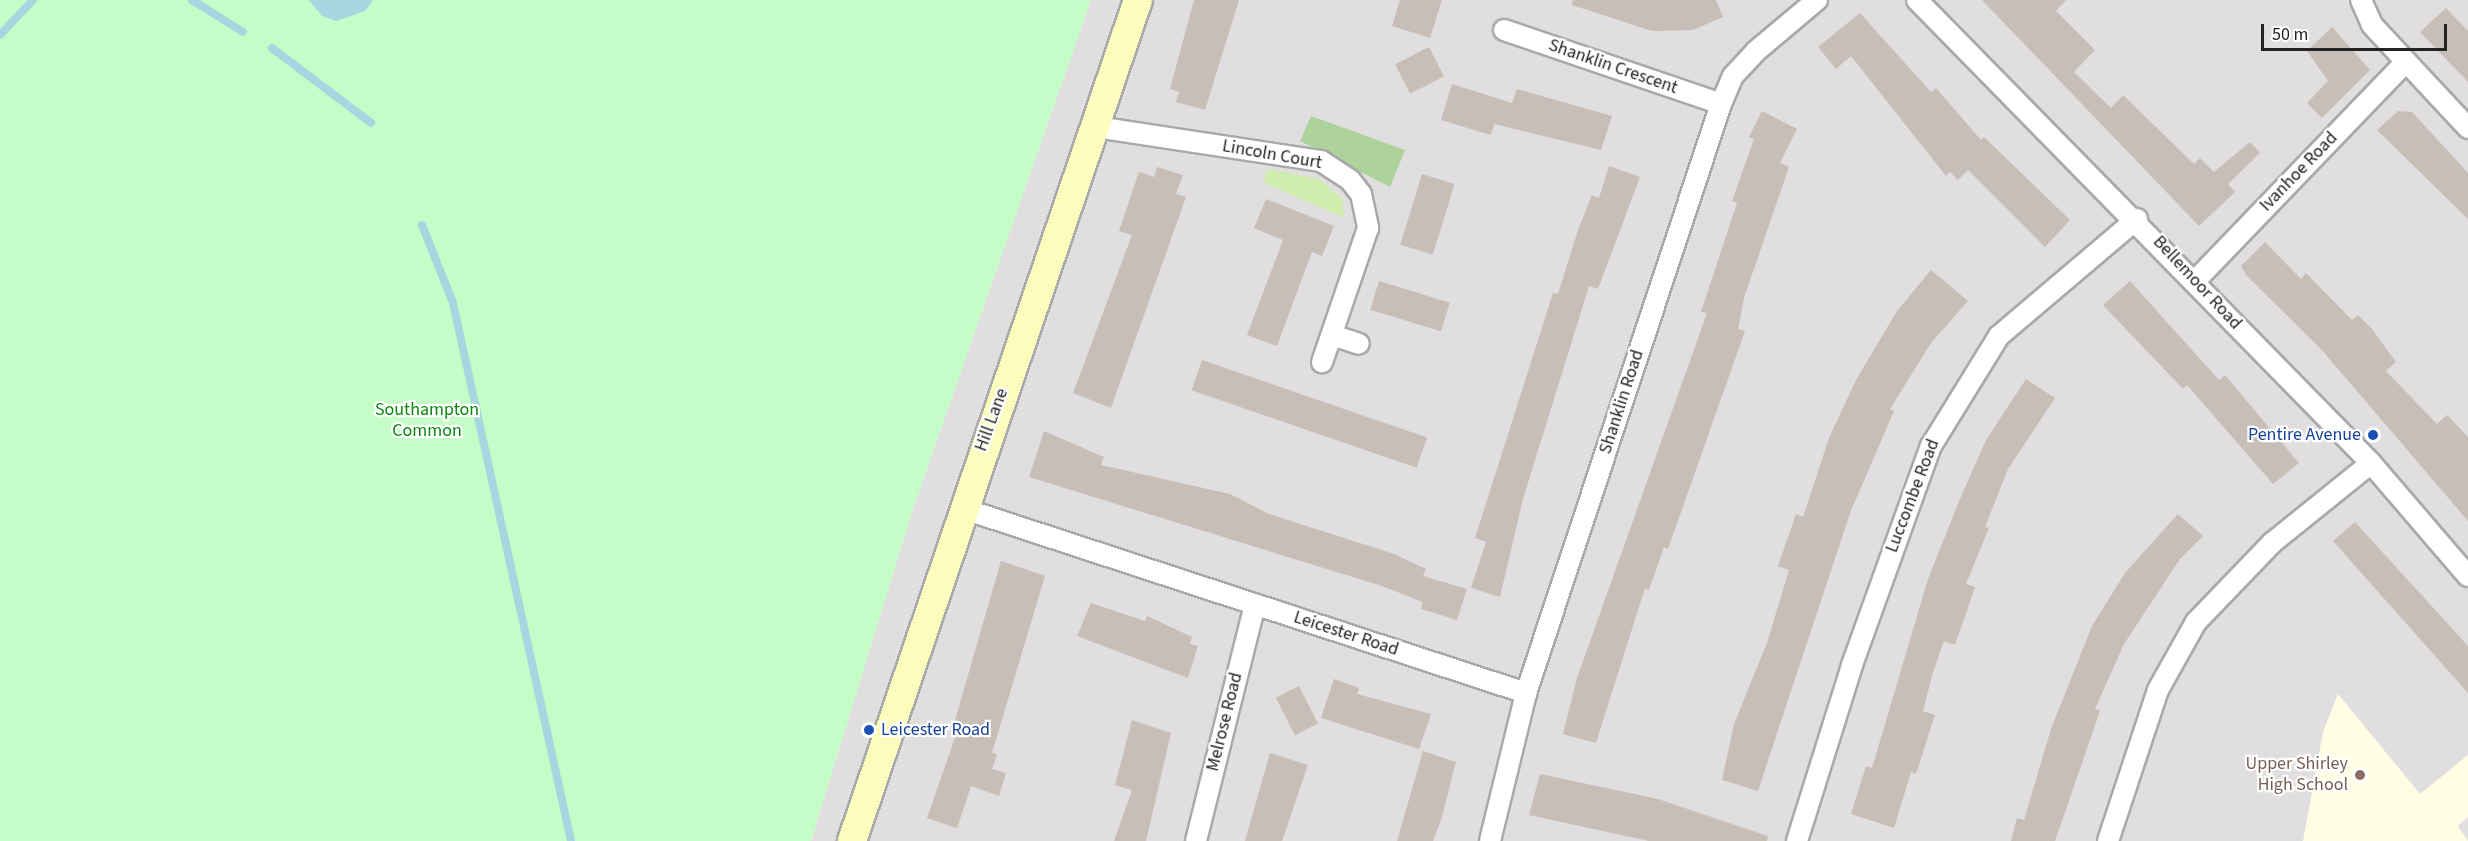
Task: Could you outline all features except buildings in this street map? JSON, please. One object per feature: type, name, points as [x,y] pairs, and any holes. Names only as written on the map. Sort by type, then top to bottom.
[{"type":"street","name":"Hill Lane","points":[[852,841],[961,508],[1096,127],[1138,0]]},
{"type":"street","name":"Shanklin Road","points":[[1490,841],[1526,693],[1721,104],[1733,76],[1755,52],[1817,0]]},
{"type":"street","name":"Bellemoor Road","points":[[1917,0],[2137,219],[2194,282],[2371,463],[2468,576]]},
{"type":"street","points":[[2361,0],[2372,25],[2468,128]]},
{"type":"street","name":"Shanklin Crescent","points":[[1504,30],[1721,104]]},
{"type":"street","name":"Ivanhoe Road","points":[[2194,282],[2405,63]]},
{"type":"street","name":"Lincoln Court","points":[[1096,127],[1321,161],[1350,180],[1361,194],[1368,228],[1322,362]]},
{"type":"street","name":"Luccombe Road","points":[[1797,841],[1852,665],[1931,446],[1999,336],[2137,219]]},
{"type":"street","points":[[1332,335],[1359,344]]},
{"type":"street","points":[[2108,841],[2158,690],[2191,630],[2272,543],[2371,463]]},
{"type":"street","name":"Leicester Road","points":[[961,508],[1526,693]]},
{"type":"street","name":"Melrose Road","points":[[1196,841],[1255,604]]},
{"type":"shaded area","points":[[1091,0],[2468,0],[2468,841],[811,841],[913,509]]},
{"type":"shaded area","name":"Upper Shirley High School","points":[[2338,694],[2420,794],[2468,755],[2468,817],[2458,826],[2468,841],[2303,841],[2323,732]]},
{"type":"green space","name":"Southampton Common","points":[[0,0],[1091,0],[913,509],[811,841],[0,841]]},
{"type":"green space","points":[[1311,116],[1405,150],[1390,187],[1300,141]]},
{"type":"green space","points":[[1267,169],[1319,179],[1342,199],[1345,218],[1264,183]]},
{"type":"water","points":[[309,0],[373,0],[365,11],[336,21],[322,16]]},
{"type":"waterway","points":[[0,35],[33,0]]},
{"type":"waterway","points":[[192,0],[243,32]]},
{"type":"waterway","points":[[272,48],[371,123]]},
{"type":"waterway","points":[[422,225],[453,303],[571,841]]},
{"type":"place","name":"Pentire Avenue","points":[[2373,435]]},
{"type":"place","name":"Leicester Road","points":[[869,730]]},
{"type":"place","name":"Upper Shirley High School","points":[[2360,775]]}]
